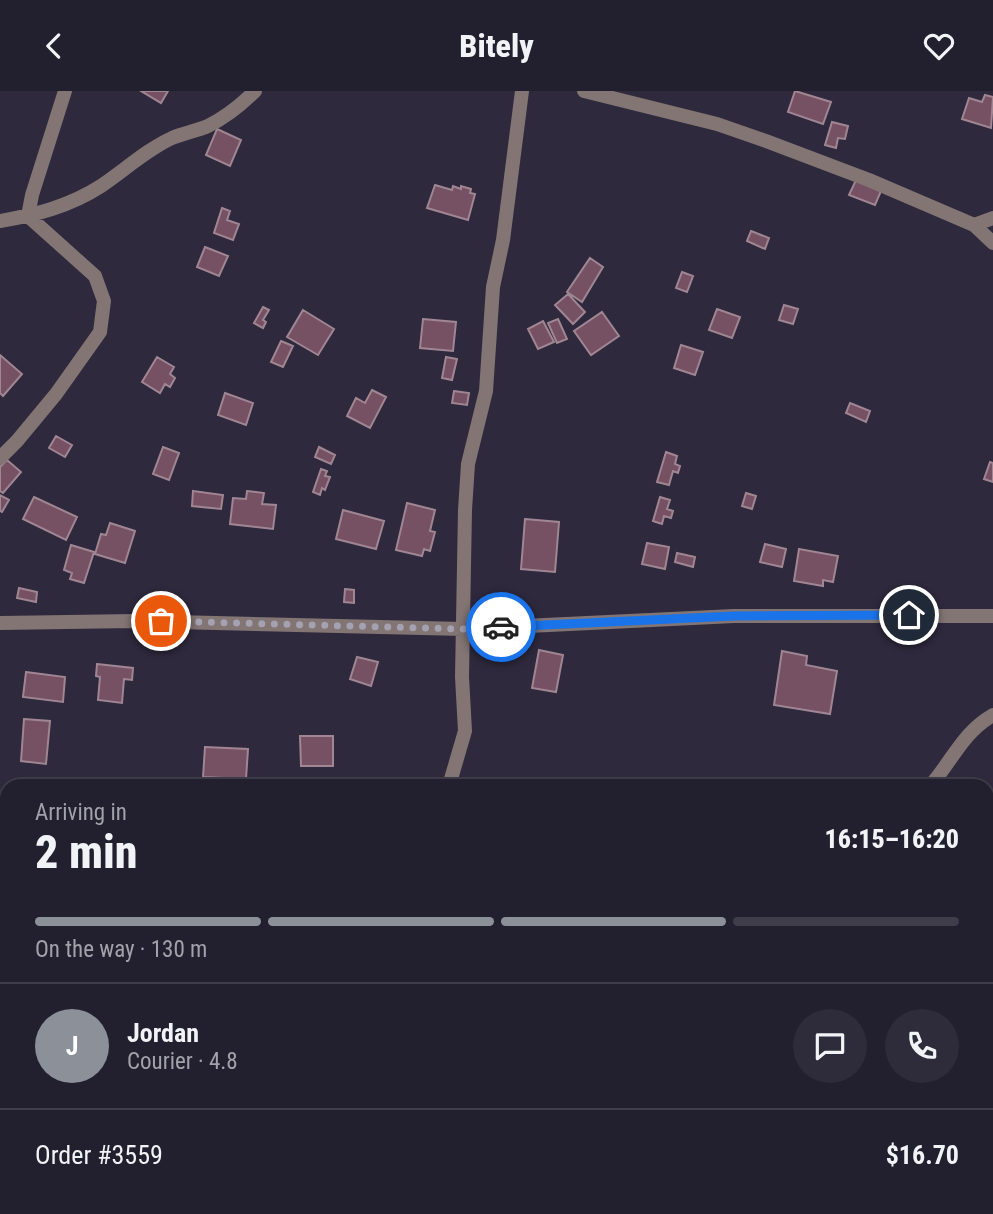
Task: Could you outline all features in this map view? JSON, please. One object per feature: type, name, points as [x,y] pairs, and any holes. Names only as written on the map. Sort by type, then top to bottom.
[{"type":"street","points":[[28,216],[35,184],[65,91]]},
{"type":"street","points":[[0,221],[65,205],[100,186],[172,138],[207,126],[229,114],[255,91]]},
{"type":"street","points":[[451,779],[466,731],[462,677],[464,510],[468,464],[486,391],[493,287],[503,240],[522,91]]},
{"type":"street","points":[[584,91],[717,124],[869,180],[974,225],[993,243]]},
{"type":"street","points":[[0,458],[18,441],[56,394],[100,332],[103,301],[95,277],[28,216]]},
{"type":"street","points":[[974,225],[993,218]]},
{"type":"street","points":[[0,623],[134,621],[464,629],[734,616],[992,615]]},
{"type":"street","points":[[936,779],[969,732],[993,715]]},
{"type":"building","points":[[141,91],[168,91],[161,103]]},
{"type":"building","points":[[795,91],[831,102],[823,124],[788,112]]},
{"type":"building","points":[[985,95],[993,97],[991,128],[962,119],[969,98],[982,102]]},
{"type":"building","points":[[832,122],[848,126],[845,139],[838,138],[836,148],[825,145]]},
{"type":"building","points":[[217,129],[241,140],[230,166],[206,155]]},
{"type":"building","points":[[856,180],[881,191],[875,205],[849,195]]},
{"type":"building","points":[[435,185],[452,190],[453,186],[471,189],[470,193],[475,194],[468,220],[427,208]]},
{"type":"building","points":[[222,208],[230,211],[227,220],[239,224],[233,240],[214,233]]},
{"type":"building","points":[[751,231],[769,238],[765,249],[747,241]]},
{"type":"building","points":[[205,247],[228,256],[219,276],[197,267]]},
{"type":"building","points":[[590,258],[603,267],[582,302],[567,292]]},
{"type":"building","points":[[682,272],[693,276],[687,292],[676,288]]},
{"type":"building","points":[[568,294],[585,312],[573,324],[555,305]]},
{"type":"building","points":[[784,305],[798,309],[793,324],[779,320]]},
{"type":"building","points":[[263,307],[269,310],[263,320],[266,322],[263,328],[254,323]]},
{"type":"building","points":[[717,309],[740,317],[732,338],[709,330]]},
{"type":"building","points":[[303,310],[334,329],[318,355],[287,337]]},
{"type":"building","points":[[602,312],[619,336],[591,355],[574,331]]},
{"type":"building","points":[[423,319],[456,322],[453,351],[420,348]]},
{"type":"building","points":[[558,319],[567,339],[557,343],[548,323]]},
{"type":"building","points":[[543,321],[554,342],[538,349],[528,329]]},
{"type":"building","points":[[281,341],[293,346],[283,367],[271,362]]},
{"type":"building","points":[[681,345],[703,352],[695,375],[674,368]]},
{"type":"building","points":[[0,355],[22,374],[3,396],[0,393]]},
{"type":"building","points":[[157,357],[174,367],[170,374],[175,378],[170,387],[165,384],[160,393],[142,382]]},
{"type":"building","points":[[446,357],[457,359],[452,380],[442,378]]},
{"type":"building","points":[[372,390],[386,397],[370,428],[347,416],[356,398],[365,403]]},
{"type":"building","points":[[454,391],[469,393],[467,405],[452,403]]},
{"type":"building","points":[[225,393],[253,403],[246,425],[218,415]]},
{"type":"building","points":[[850,403],[870,411],[866,422],[846,413]]},
{"type":"building","points":[[56,436],[72,445],[65,457],[49,448]]},
{"type":"building","points":[[163,447],[179,453],[169,480],[153,474]]},
{"type":"building","points":[[319,447],[335,455],[331,464],[315,457]]},
{"type":"building","points":[[666,452],[677,456],[675,464],[680,466],[678,473],[673,471],[669,485],[657,482]]},
{"type":"building","points":[[7,460],[21,472],[3,493],[0,491],[0,467]]},
{"type":"building","points":[[990,462],[993,463],[993,482],[984,479]]},
{"type":"building","points":[[321,469],[327,471],[325,476],[330,477],[320,495],[313,492]]},
{"type":"building","points":[[193,491],[223,495],[221,509],[192,506]]},
{"type":"building","points":[[247,491],[264,493],[262,504],[276,505],[273,529],[230,524],[233,498],[246,499]]},
{"type":"building","points":[[746,493],[756,496],[752,509],[742,506]]},
{"type":"building","points":[[0,495],[9,500],[2,512],[0,511]]},
{"type":"building","points":[[34,497],[77,517],[66,540],[23,519]]},
{"type":"building","points":[[660,497],[670,500],[667,509],[673,511],[671,518],[664,516],[662,524],[653,521]]},
{"type":"building","points":[[407,503],[435,510],[430,531],[435,532],[430,551],[424,549],[422,556],[396,550]]},
{"type":"building","points":[[343,510],[384,521],[376,549],[336,539]]},
{"type":"building","points":[[525,519],[559,522],[555,572],[521,569]]},
{"type":"building","points":[[110,523],[135,531],[125,563],[95,554],[101,534],[106,535]]},
{"type":"building","points":[[647,543],[669,547],[665,569],[642,564]]},
{"type":"building","points":[[765,544],[786,549],[782,567],[760,562]]},
{"type":"building","points":[[71,545],[94,552],[84,583],[70,579],[72,573],[64,570]]},
{"type":"building","points":[[799,549],[838,556],[833,582],[823,580],[823,586],[794,581]]},
{"type":"building","points":[[677,553],[695,557],[693,567],[675,562]]},
{"type":"building","points":[[19,588],[37,592],[36,602],[17,598]]},
{"type":"building","points":[[345,589],[354,590],[354,603],[344,602]]},
{"type":"building","points":[[539,650],[563,655],[556,692],[532,688]]},
{"type":"building","points":[[782,651],[807,656],[806,665],[837,671],[830,714],[774,705]]},
{"type":"building","points":[[357,657],[378,662],[371,686],[350,679]]},
{"type":"building","points":[[97,664],[133,668],[132,680],[124,679],[122,703],[98,700],[100,677],[96,676]]},
{"type":"building","points":[[26,672],[65,677],[63,702],[23,697]]},
{"type":"building","points":[[24,719],[50,721],[46,764],[21,761]]},
{"type":"building","points":[[300,736],[333,736],[333,766],[301,766]]},
{"type":"building","points":[[205,747],[248,749],[246,779],[203,777]]},
{"type":"way so far","points":[[161,621],[464,629],[501,627]]},
{"type":"route","points":[[501,627],[734,616],[909,615]]}]
